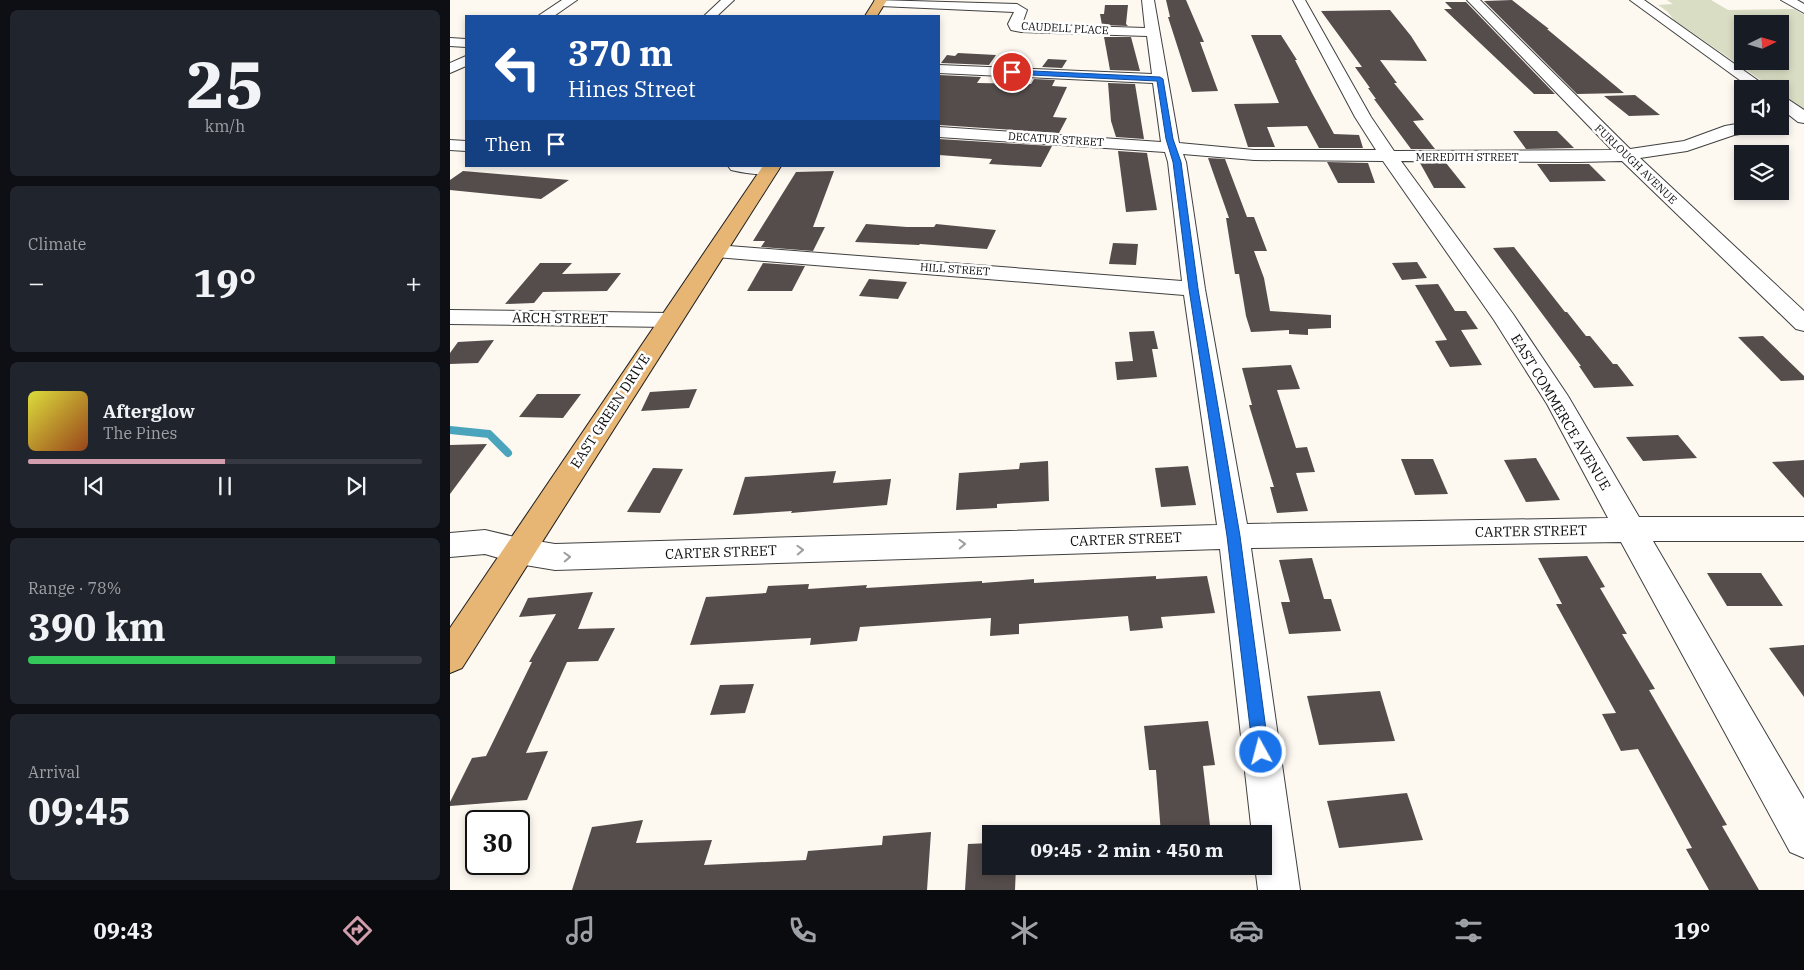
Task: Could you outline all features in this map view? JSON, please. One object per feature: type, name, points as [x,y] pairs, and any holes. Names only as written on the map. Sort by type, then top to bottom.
[{"type":"main road","points":[[872,15],[881,1]]},
{"type":"main road","name":"EAST GREEN DRIVE","points":[[450,657],[771,168]]},
{"type":"street","points":[[547,15],[571,0]]},
{"type":"street","points":[[711,15],[728,0]]},
{"type":"street","points":[[1148,0],[1172,148],[1177,162],[1194,289],[1234,536],[1279,890]]},
{"type":"street","name":"EAST COMMERCE AVENUE","points":[[1298,0],[1363,116],[1389,157],[1505,318],[1548,385],[1804,838]]},
{"type":"street","name":"FURLOUGH AVENUE","points":[[1473,0],[1626,155],[1804,324]]},
{"type":"street","points":[[1636,0],[1749,80]]},
{"type":"street","points":[[1787,0],[1804,9]]},
{"type":"street","name":"CAUDELL PLACE","points":[[881,1],[1017,8],[1022,10],[1015,24],[1016,27],[1021,28],[1153,32]]},
{"type":"street","points":[[450,42],[465,43]]},
{"type":"street","points":[[450,69],[465,61]]},
{"type":"street","points":[[940,69],[1160,79]]},
{"type":"street","points":[[1789,111],[1799,122]]},
{"type":"street","name":"MEREDITH STREET","points":[[1172,148],[1254,156],[1626,155],[1687,146],[1734,130]]},
{"type":"street","name":"DECATUR STREET","points":[[940,132],[1172,148]]},
{"type":"street","points":[[450,145],[465,146]]},
{"type":"street","points":[[754,167],[771,168]]},
{"type":"street","name":"HILL STREET","points":[[716,251],[1194,289]]},
{"type":"street","name":"ARCH STREET","points":[[450,317],[670,320]]},
{"type":"street","name":"CARTER STREET","points":[[450,545],[485,542],[519,551],[555,557],[1234,536],[1561,531],[1629,528],[1804,529]]},
{"type":"green space","points":[[1667,0],[1711,0],[1728,10],[1794,9],[1804,15],[1804,110],[1789,99],[1789,80],[1761,80],[1746,70],[1789,70],[1789,15],[1734,15],[1734,61],[1674,20],[1667,11],[1658,5],[1673,4]]},
{"type":"building","points":[[1166,0],[1186,0],[1204,42],[1200,42],[1218,91],[1192,92],[1168,17],[1170,17]]},
{"type":"building","points":[[1512,0],[1624,93],[1577,94],[1484,1]]},
{"type":"building","points":[[1445,2],[1466,2],[1555,94],[1534,94],[1444,9],[1452,9]]},
{"type":"building","points":[[1105,5],[1128,5],[1126,24],[1128,26],[1102,25],[1100,14],[1104,14]]},
{"type":"building","points":[[1390,10],[1411,36],[1427,61],[1380,60],[1397,83],[1394,83],[1424,120],[1413,121],[1435,149],[1411,149],[1374,99],[1376,99],[1368,88],[1370,88],[1355,67],[1362,67],[1321,11]]},
{"type":"building","points":[[1251,35],[1281,35],[1297,60],[1295,60],[1334,134],[1359,135],[1363,148],[1319,148],[1307,126],[1267,127],[1275,147],[1248,147],[1234,104],[1279,103]]},
{"type":"building","points":[[1104,37],[1131,37],[1140,71],[1110,70]]},
{"type":"building","points":[[958,53],[996,55],[989,65],[941,63],[947,55],[955,56]]},
{"type":"building","points":[[1048,59],[1067,60],[1062,68],[1042,67]]},
{"type":"building","points":[[940,75],[981,77],[977,83],[1031,84],[1034,79],[1055,80],[1052,86],[1067,87],[1053,117],[1067,118],[1059,133],[940,125]]},
{"type":"building","points":[[1108,83],[1135,84],[1144,139],[1116,137],[1111,121]]},
{"type":"building","points":[[1635,95],[1660,115],[1629,116],[1604,96]]},
{"type":"building","points":[[1513,131],[1557,131],[1574,148],[1526,149]]},
{"type":"building","points":[[940,139],[1052,146],[1041,167],[989,164],[992,159],[940,155]]},
{"type":"building","points":[[1118,151],[1147,153],[1157,210],[1126,212]]},
{"type":"building","points":[[1208,158],[1225,159],[1247,217],[1254,217],[1267,251],[1254,251],[1264,278],[1270,311],[1331,315],[1331,328],[1308,329],[1308,335],[1289,334],[1289,330],[1251,332],[1246,316],[1239,274],[1235,274],[1226,218],[1229,218]]},
{"type":"building","points":[[1327,162],[1368,163],[1375,183],[1338,183]]},
{"type":"building","points":[[1420,163],[1446,163],[1466,188],[1434,188]]},
{"type":"building","points":[[1537,164],[1589,164],[1606,181],[1550,182]]},
{"type":"building","points":[[463,171],[569,180],[541,199],[450,190],[450,180]]},
{"type":"building","points":[[834,171],[813,227],[825,227],[813,251],[761,247],[765,241],[753,241],[796,172]]},
{"type":"building","points":[[866,224],[934,227],[936,224],[996,230],[987,249],[855,242]]},
{"type":"building","points":[[1113,243],[1138,244],[1136,265],[1109,264]]},
{"type":"building","points":[[1514,247],[1565,312],[1567,312],[1586,336],[1590,336],[1613,364],[1617,364],[1634,386],[1594,388],[1579,366],[1581,366],[1493,248]]},
{"type":"building","points":[[1417,262],[1427,278],[1402,280],[1392,263]]},
{"type":"building","points":[[540,263],[572,263],[562,274],[621,273],[607,291],[543,292],[534,303],[505,304]]},
{"type":"building","points":[[763,263],[805,266],[792,291],[747,291]]},
{"type":"building","points":[[869,279],[907,282],[898,299],[859,296]]},
{"type":"building","points":[[1438,284],[1455,311],[1466,311],[1478,329],[1461,330],[1482,365],[1450,367],[1435,341],[1447,340],[1415,285]]},
{"type":"building","points":[[1154,331],[1158,349],[1152,349],[1157,377],[1117,380],[1115,362],[1133,361],[1129,332]]},
{"type":"building","points":[[1763,336],[1804,376],[1804,380],[1781,381],[1738,337]]},
{"type":"building","points":[[494,340],[478,363],[450,364],[450,353],[458,342]]},
{"type":"building","points":[[1291,365],[1300,389],[1277,390],[1296,448],[1307,447],[1315,472],[1296,473],[1308,511],[1277,513],[1270,487],[1274,487],[1249,405],[1252,405],[1242,368]]},
{"type":"building","points":[[697,389],[689,408],[641,411],[650,392]]},
{"type":"building","points":[[537,394],[581,394],[563,418],[519,417]]},
{"type":"building","points":[[1678,435],[1697,458],[1643,461],[1626,437]]},
{"type":"building","points":[[487,444],[450,494],[450,445]]},
{"type":"building","points":[[1536,458],[1560,500],[1526,502],[1504,460]]},
{"type":"building","points":[[1401,459],[1433,459],[1448,494],[1415,495]]},
{"type":"building","points":[[1804,460],[1804,498],[1772,462]]},
{"type":"building","points":[[1048,461],[1049,501],[997,504],[997,508],[956,510],[959,473],[1019,469],[1020,463]]},
{"type":"building","points":[[1188,466],[1196,505],[1161,507],[1155,468]]},
{"type":"building","points":[[653,468],[683,469],[660,513],[627,512]]},
{"type":"building","points":[[836,471],[833,483],[891,479],[887,505],[791,513],[792,511],[733,515],[745,477]]},
{"type":"building","points":[[1587,556],[1605,587],[1600,588],[1627,634],[1622,634],[1655,689],[1649,690],[1727,825],[1722,826],[1759,890],[1709,890],[1686,849],[1692,848],[1638,749],[1621,751],[1602,714],[1616,713],[1556,604],[1562,604],[1538,558]]},
{"type":"building","points":[[1312,558],[1324,599],[1331,599],[1341,631],[1289,634],[1281,602],[1290,602],[1279,560]]},
{"type":"building","points":[[1707,573],[1761,573],[1783,606],[1727,606]]},
{"type":"building","points":[[1156,576],[1156,579],[1207,576],[1215,613],[1161,617],[1163,628],[1130,631],[1128,616],[1019,624],[1019,634],[990,636],[991,618],[860,627],[857,641],[810,645],[811,638],[690,645],[706,597],[766,593],[768,586],[809,584],[808,589],[867,585],[866,588],[982,581],[982,583],[1034,579],[1034,583]]},
{"type":"building","points":[[593,592],[578,629],[615,628],[598,661],[567,662],[526,753],[548,751],[527,800],[450,806],[450,802],[472,758],[486,756],[532,662],[529,662],[556,614],[519,617],[528,598]]},
{"type":"building","points":[[1804,645],[1804,697],[1769,648]]},
{"type":"building","points":[[754,684],[745,713],[710,715],[720,685]]},
{"type":"building","points":[[1380,691],[1395,741],[1319,745],[1307,696]]},
{"type":"building","points":[[1208,721],[1215,765],[1203,766],[1210,825],[1160,825],[1156,770],[1149,770],[1144,726]]},
{"type":"building","points":[[1407,793],[1423,840],[1339,848],[1327,801]]},
{"type":"building","points":[[643,820],[636,843],[712,840],[704,865],[806,860],[808,851],[882,845],[883,836],[931,832],[927,890],[572,890],[592,827]]},
{"type":"building","points":[[982,843],[982,875],[1016,875],[1015,890],[965,890],[968,844]]},
{"type":"waterway","points":[[450,430],[489,434],[508,453]]},
{"type":"route","points":[[1012,72],[1160,79],[1170,139],[1177,162],[1194,289],[1234,536],[1261,752]]}]
